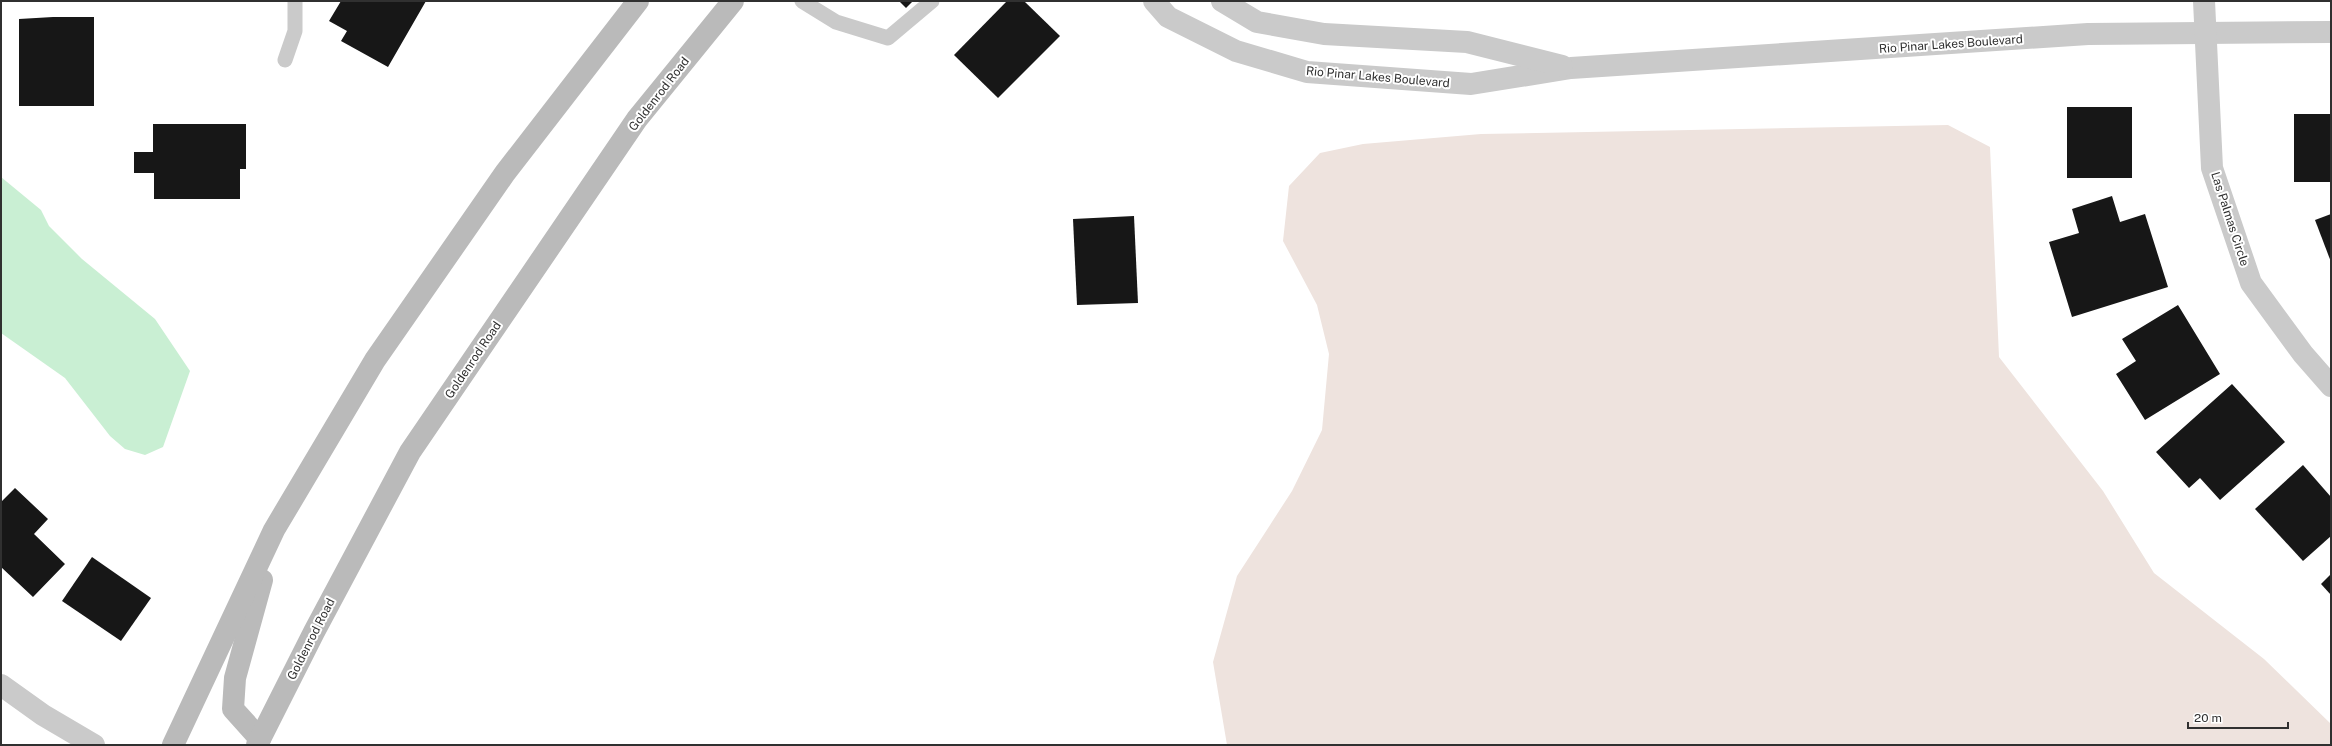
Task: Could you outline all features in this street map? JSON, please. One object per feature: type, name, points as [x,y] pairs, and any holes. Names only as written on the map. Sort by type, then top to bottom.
[{"type":"main road","points":[[173,745],[274,530],[384,347],[505,172],[638,1]]},
{"type":"main road","name":"Goldenrod Road","points":[[258,742],[410,452],[637,119],[732,1]]},
{"type":"main road","points":[[258,742],[233,709],[235,678],[274,530]]},
{"type":"street","name":"Rio Pinar Lakes Boulevard","points":[[1154,1],[1168,18],[1236,51],[1307,72],[1471,84],[1571,68],[2088,34],[2331,32]]},
{"type":"street","name":"Rio Pinar Lakes Boulevard","points":[[1222,1],[1257,22],[1324,34],[1467,42],[1571,68]]},
{"type":"street","name":"Las Palmas Circle","points":[[2204,1],[2204,32],[2212,168],[2251,283],[2303,354],[2331,386]]},
{"type":"street","points":[[1,685],[43,715],[94,745]]},
{"type":"lane","points":[[285,60],[295,31],[295,1]]},
{"type":"lane","points":[[802,1],[836,22],[888,38],[932,1]]},
{"type":"shaded area","points":[[1948,125],[1990,147],[1999,357],[2103,491],[2154,573],[2264,659],[2331,724],[2331,745],[1227,745],[1213,662],[1237,576],[1292,491],[1322,430],[1329,354],[1317,305],[1283,241],[1289,186],[1320,153],[1363,144],[1481,134]]},
{"type":"shaded area","points":[[1,177],[41,210],[49,226],[82,259],[155,319],[190,371],[163,447],[145,455],[125,449],[110,436],[65,378],[1,333]]},
{"type":"building","points":[[341,1],[426,1],[388,67],[341,41],[347,31],[329,21]]},
{"type":"building","points":[[899,1],[913,1],[906,8]]},
{"type":"building","points":[[1007,1],[1024,1],[1060,36],[998,98],[954,55]]},
{"type":"building","points":[[94,17],[94,106],[19,106],[19,19]]},
{"type":"building","points":[[2067,107],[2132,107],[2132,178],[2067,178]]},
{"type":"building","points":[[2294,114],[2331,114],[2331,182],[2294,182]]},
{"type":"building","points":[[153,124],[246,124],[246,169],[240,169],[240,199],[154,199],[154,173],[134,173],[134,152],[153,152]]},
{"type":"building","points":[[2112,196],[2120,222],[2145,214],[2168,287],[2072,317],[2049,242],[2079,233],[2072,209]]},
{"type":"building","points":[[2331,214],[2331,262],[2315,220]]},
{"type":"building","points":[[1134,216],[1138,303],[1077,305],[1073,219]]},
{"type":"building","points":[[2178,305],[2220,374],[2145,420],[2116,374],[2136,361],[2122,339]]},
{"type":"building","points":[[2232,384],[2285,442],[2220,500],[2200,478],[2189,488],[2156,452]]},
{"type":"building","points":[[2303,465],[2331,497],[2331,536],[2303,561],[2255,509]]},
{"type":"building","points":[[15,488],[48,519],[34,534],[65,564],[33,597],[1,567],[1,502]]},
{"type":"building","points":[[92,557],[151,598],[121,641],[62,601]]},
{"type":"building","points":[[2331,574],[2331,595],[2321,584]]}]
